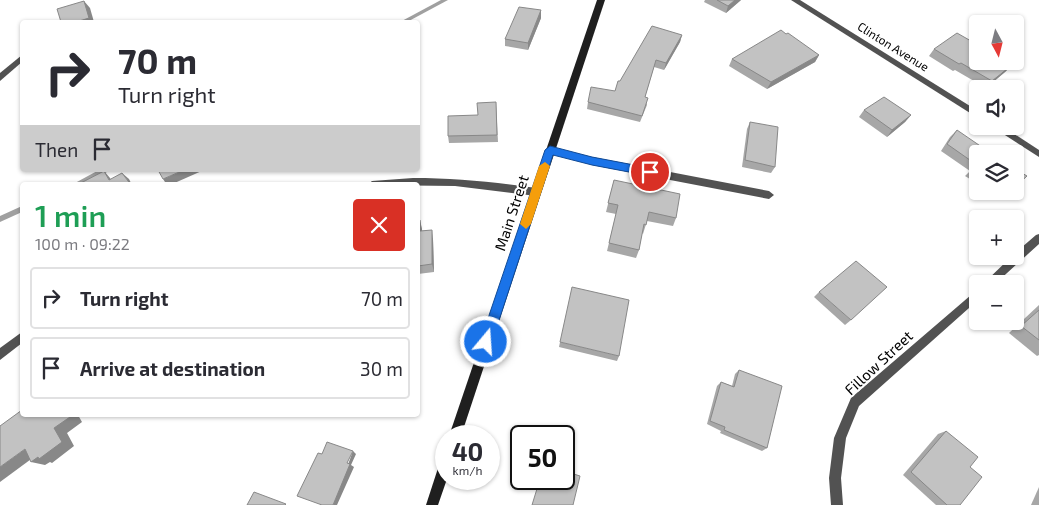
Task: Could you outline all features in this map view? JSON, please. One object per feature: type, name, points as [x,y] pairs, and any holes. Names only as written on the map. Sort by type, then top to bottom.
[{"type":"main road","name":"Main Street","points":[[459,425],[601,0]]},
{"type":"main road","points":[[432,505],[437,490]]},
{"type":"street","name":"Clinton Avenue","points":[[795,0],[969,109]]},
{"type":"street","points":[[0,78],[20,60]]},
{"type":"street","points":[[1009,135],[1039,154]]},
{"type":"street","points":[[550,150],[592,161],[769,195]]},
{"type":"street","points":[[390,182],[477,182],[536,192]]},
{"type":"street","points":[[998,275],[1039,238]]},
{"type":"street","name":"Fillow Street","points":[[837,505],[835,478],[840,438],[855,402],[969,301]]},
{"type":"street","points":[[0,355],[20,339]]},
{"type":"building","points":[[717,0],[735,0],[728,6]]},
{"type":"building","points":[[84,1],[89,18],[82,20],[60,20],[57,9]]},
{"type":"building","points":[[519,7],[541,10],[528,43],[505,39]]},
{"type":"building","points":[[652,26],[682,35],[666,63],[656,60],[645,97],[648,98],[642,116],[588,102],[591,87],[615,91],[618,81],[620,81]]},
{"type":"building","points":[[781,30],[819,55],[771,82],[732,59]]},
{"type":"building","points":[[957,33],[969,40],[969,68],[961,63],[959,64],[934,49]]},
{"type":"building","points":[[973,70],[1006,70],[993,80]]},
{"type":"building","points":[[884,97],[911,115],[892,130],[864,110]]},
{"type":"building","points":[[496,102],[497,135],[448,136],[448,116],[478,115],[477,103]]},
{"type":"building","points":[[750,122],[778,127],[775,167],[745,160]]},
{"type":"building","points":[[957,130],[979,145],[969,145],[969,159],[947,144]]},
{"type":"building","points":[[105,172],[109,180],[122,173],[129,182],[83,182]]},
{"type":"building","points":[[159,172],[179,172],[163,179]]},
{"type":"building","points":[[614,180],[680,194],[676,218],[649,212],[646,225],[644,224],[639,250],[609,243],[618,205],[608,203]]},
{"type":"building","points":[[432,230],[432,264],[420,266],[420,231]]},
{"type":"building","points":[[856,261],[887,287],[851,320],[819,292]]},
{"type":"building","points":[[572,287],[629,300],[619,356],[560,342]]},
{"type":"building","points":[[1039,310],[1039,340],[1024,328],[1024,323]]},
{"type":"building","points":[[739,370],[782,386],[767,448],[724,430],[725,427],[710,421],[721,382],[734,387]]},
{"type":"building","points":[[20,411],[20,417],[70,417],[54,428],[62,442],[39,459],[38,457],[31,462],[25,449],[0,467],[0,426]]},
{"type":"building","points":[[946,431],[978,457],[970,467],[982,477],[960,505],[947,505],[911,472]]},
{"type":"building","points":[[327,442],[353,451],[347,463],[350,464],[333,505],[322,505],[297,496],[318,453],[322,454]]},
{"type":"building","points":[[575,474],[580,476],[573,505],[532,505],[537,490],[575,490]]},
{"type":"building","points":[[254,492],[286,504],[247,505]]},
{"type":"waterway","points":[[407,20],[445,0]]},
{"type":"waterway","points":[[83,182],[101,172]]},
{"type":"waterway","points":[[0,219],[20,210]]},
{"type":"slow traffic","points":[[526,224],[545,166]]},
{"type":"route","points":[[486,342],[550,150],[592,161],[650,172]]}]
